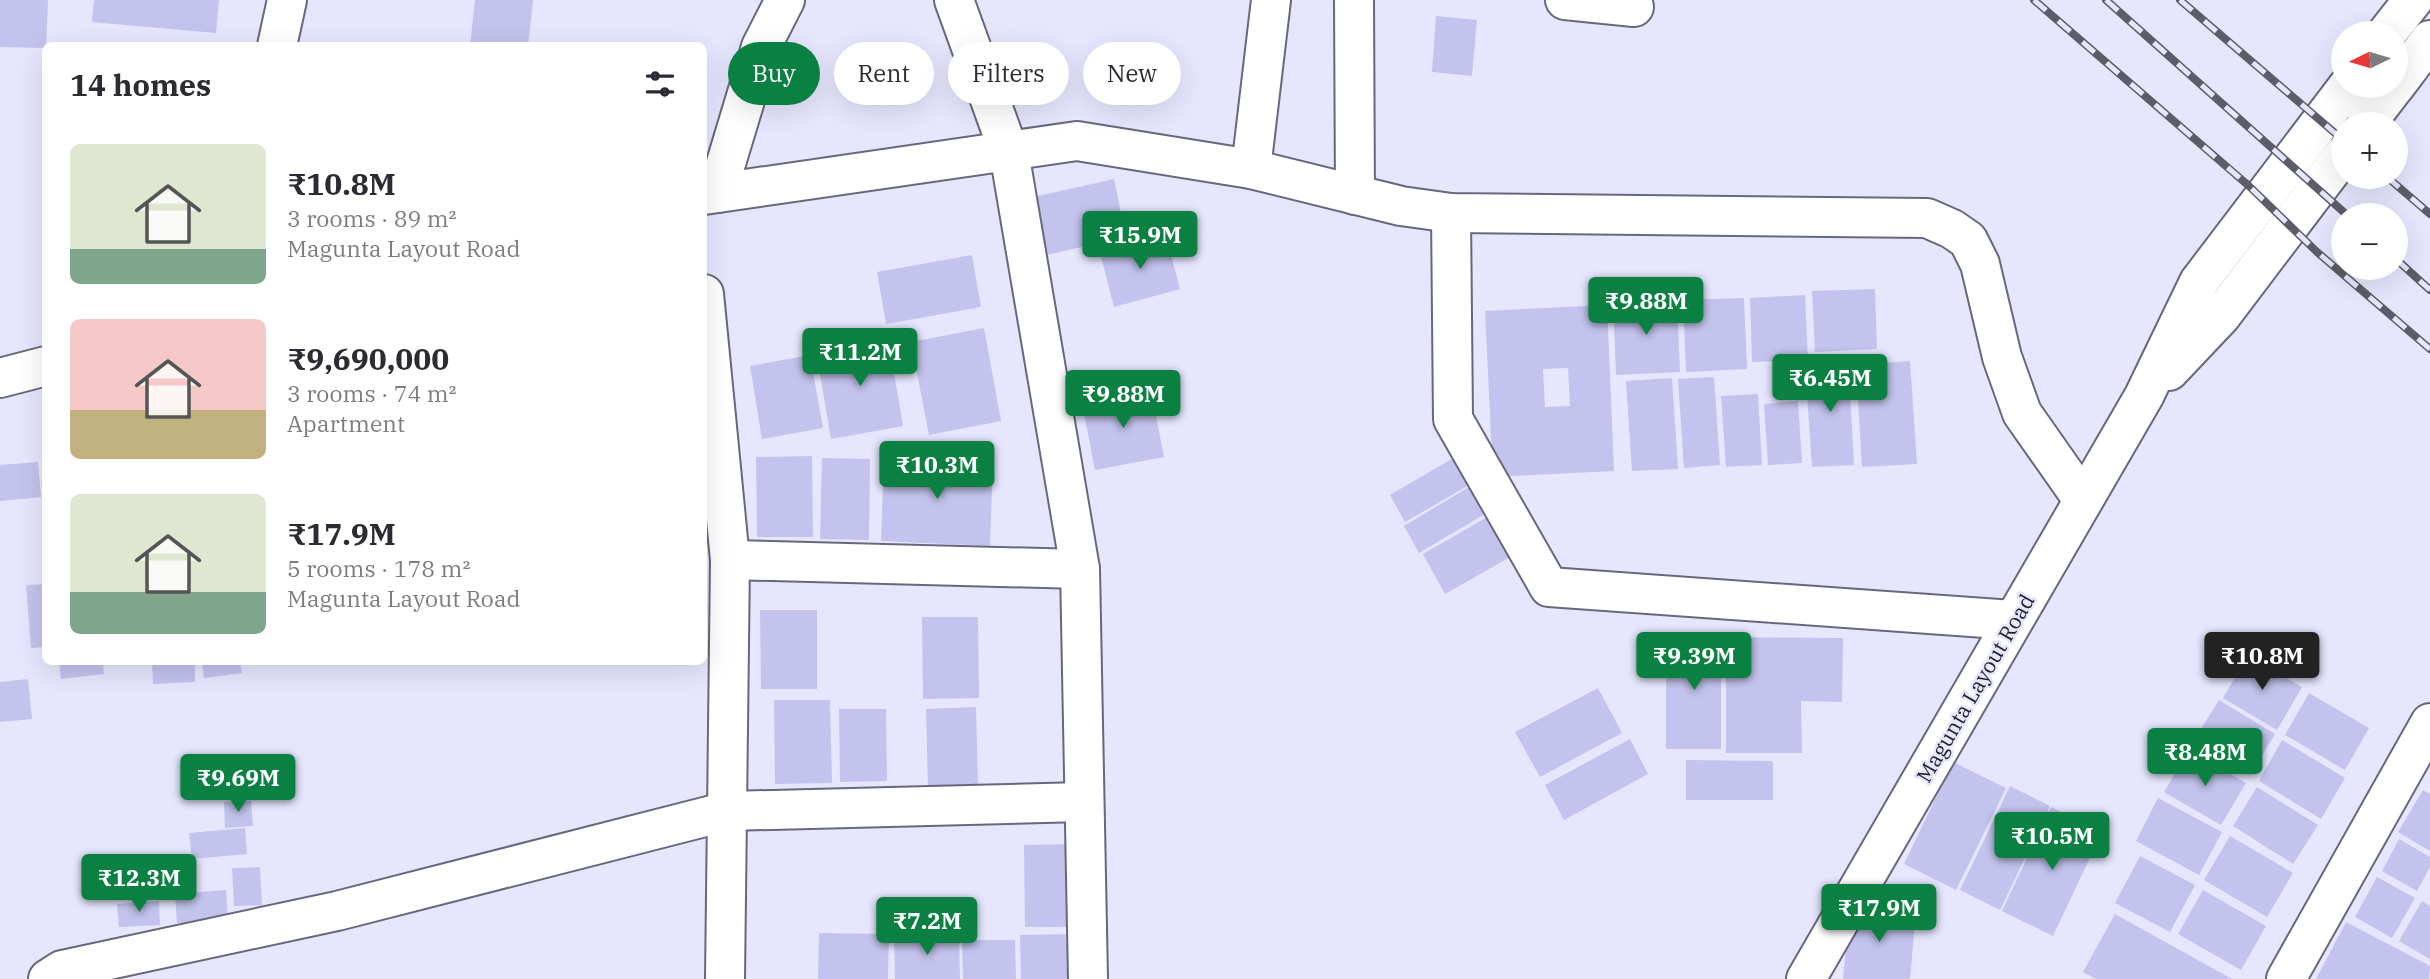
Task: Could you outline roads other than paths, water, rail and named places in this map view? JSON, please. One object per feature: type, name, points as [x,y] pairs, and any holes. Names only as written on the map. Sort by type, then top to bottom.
[{"type":"street","points":[[278,42],[287,0]]},
{"type":"street","points":[[785,0],[761,47],[710,194],[1077,141],[1251,169],[1401,206],[1451,214],[1927,218],[1952,229],[1968,240],[1980,264],[2002,357],[2022,413],[2083,500]]},
{"type":"street","points":[[954,0],[1009,152],[1080,569],[1087,979]]},
{"type":"street","points":[[1251,169],[1271,0]]},
{"type":"street","points":[[1354,0],[1354,195]]},
{"type":"street","points":[[1564,0],[1634,6]]},
{"type":"street","points":[[2396,21],[2413,0]]},
{"type":"street","points":[[2408,70],[2430,40]]},
{"type":"street","name":"Magunta Layout Road","points":[[1806,979],[2144,397],[2199,282],[2339,98]]},
{"type":"street","points":[[2376,112],[2387,98]]},
{"type":"street","name":"Magunta Layout Road","points":[[2144,397],[2221,316],[2331,171]]},
{"type":"street","points":[[1451,214],[1453,419],[1549,587],[2014,620]]},
{"type":"street","points":[[707,325],[730,560],[725,979]]},
{"type":"street","points":[[0,378],[42,367]]},
{"type":"street","points":[[730,560],[1080,569]]},
{"type":"street","points":[[2286,979],[2430,723]]},
{"type":"street","points":[[48,979],[62,970],[337,911],[728,811],[1083,802]]},
{"type":"railway","points":[[2034,0],[2249,186],[2317,252],[2430,349]]},
{"type":"railway","points":[[2106,0],[2334,203]]},
{"type":"railway","points":[[2180,0],[2331,130]]},
{"type":"railway","points":[[2401,189],[2430,214]]},
{"type":"railway","points":[[2408,270],[2430,290]]}]
